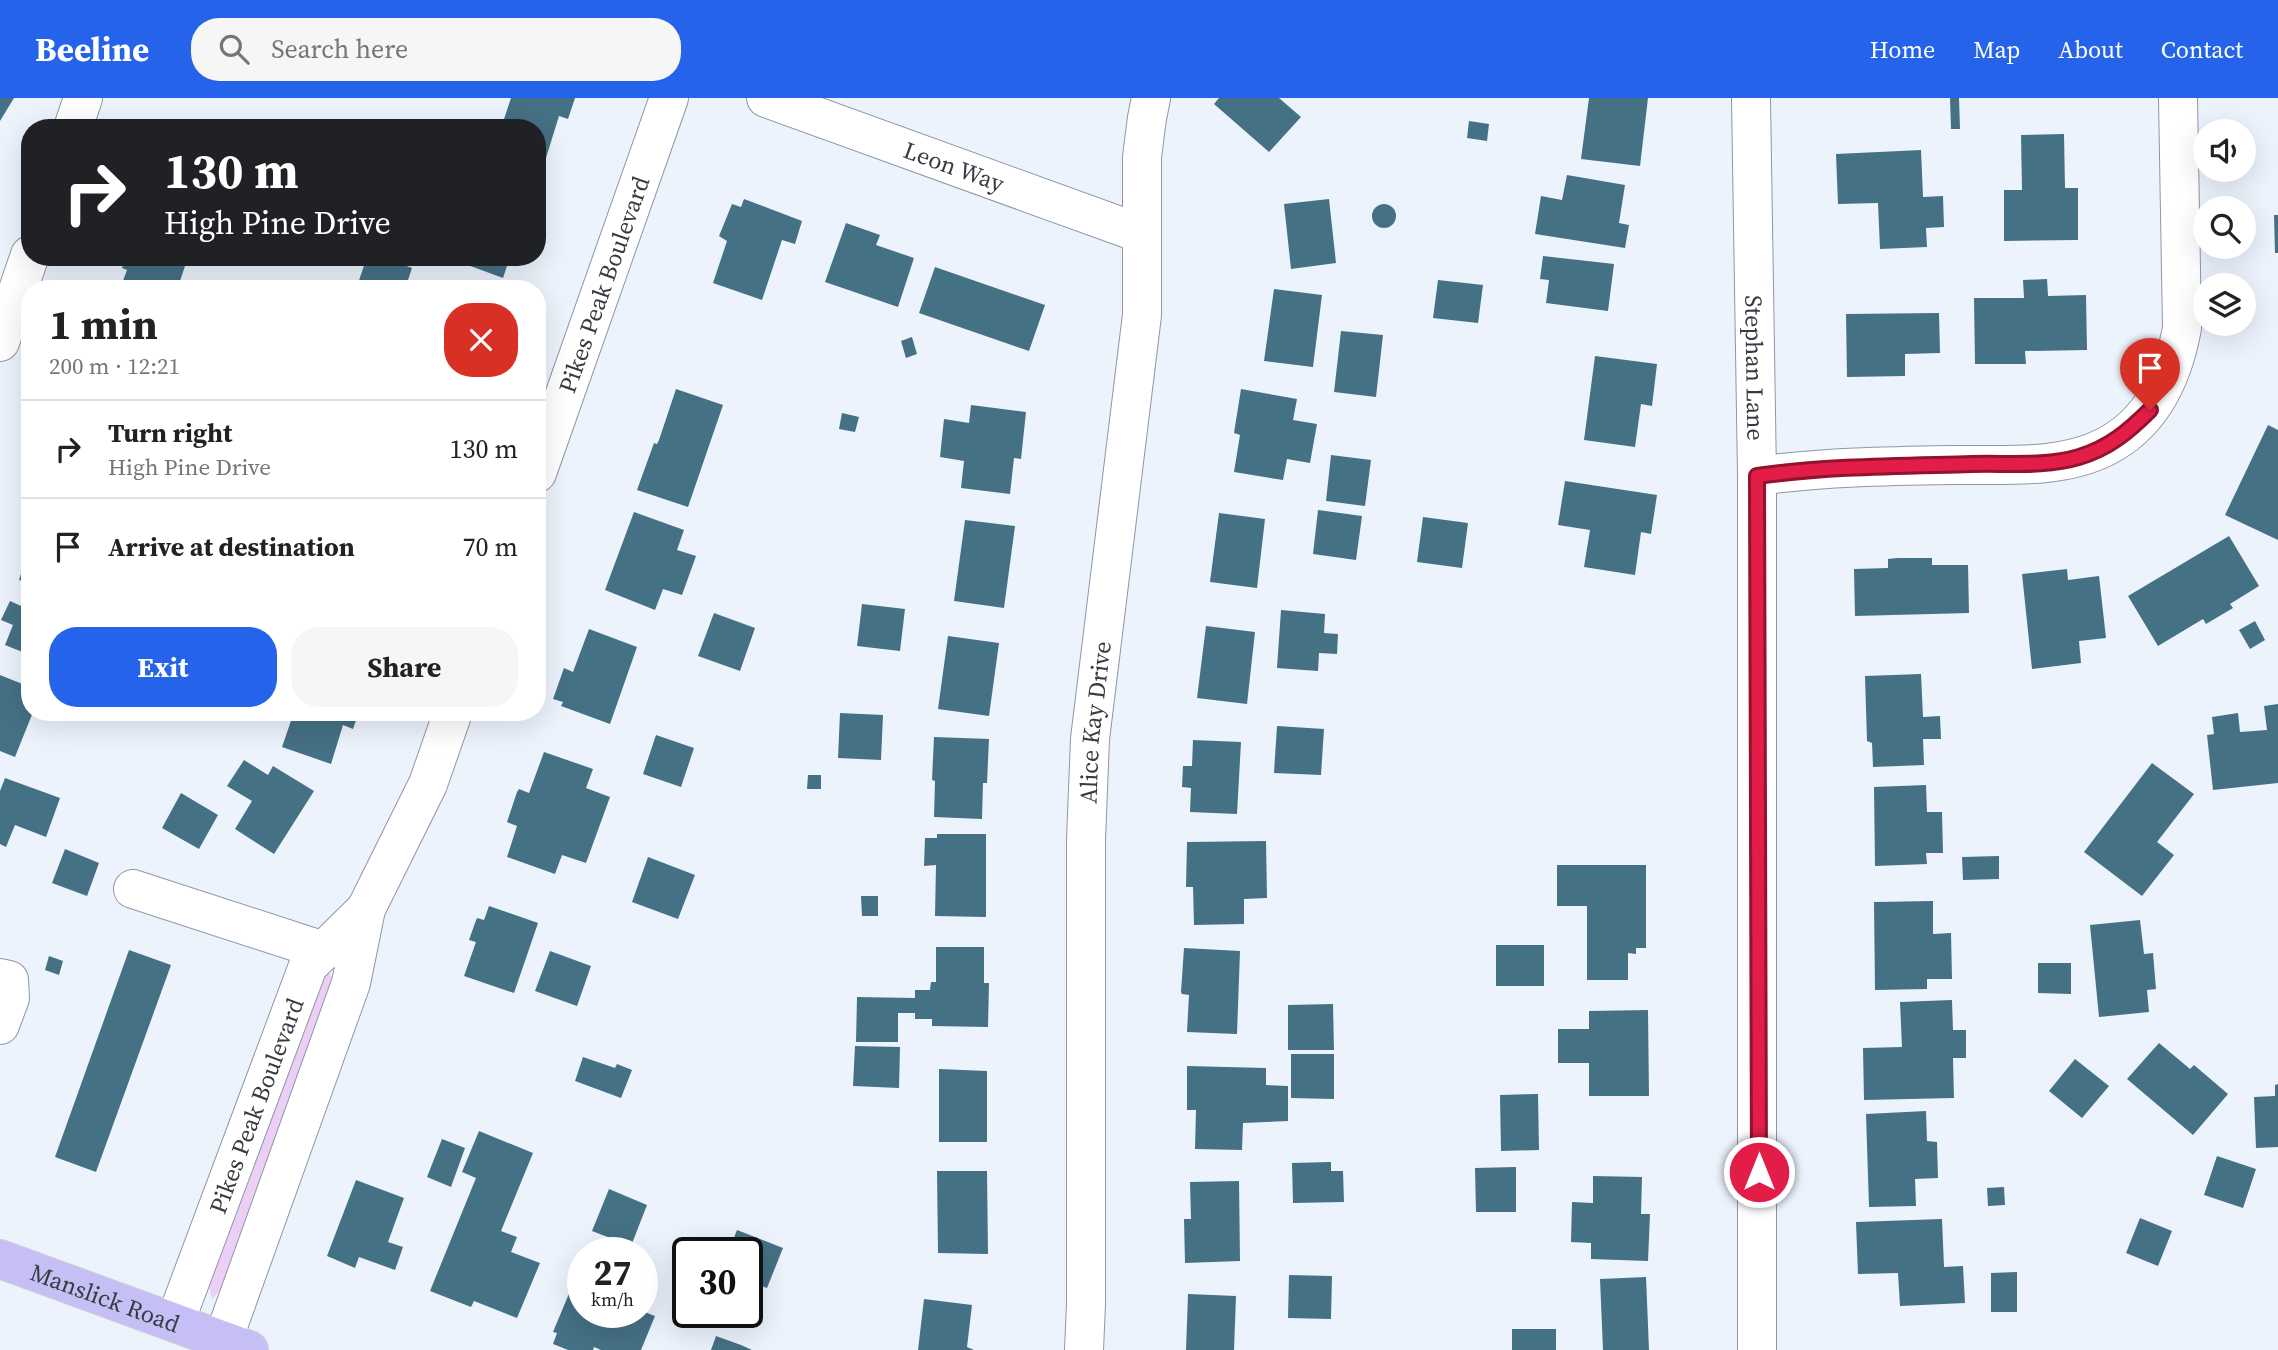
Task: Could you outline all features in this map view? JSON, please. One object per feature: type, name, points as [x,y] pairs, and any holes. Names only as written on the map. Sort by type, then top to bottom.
[{"type":"main road","name":"Manslick Road","points":[[0,1259],[236,1345]]},
{"type":"street","points":[[75,119],[83,98]]},
{"type":"street","name":"Pikes Peak Boulevard","points":[[546,447],[669,98]]},
{"type":"street","name":"Leon Way","points":[[766,98],[1142,234]]},
{"type":"street","name":"Alice Kay Drive","points":[[1084,1350],[1086,840],[1090,739],[1142,314],[1142,157],[1151,98]]},
{"type":"street","name":"Stephan Lane","points":[[1751,98],[1757,476],[1757,1350]]},
{"type":"street","points":[[1757,476],[1817,468],[2038,463],[2078,458],[2105,447],[2130,431],[2150,410],[2166,385],[2177,357],[2182,328],[2178,98]]},
{"type":"street","points":[[0,342],[21,281]]},
{"type":"street","name":"Pikes Peak Boulevard","points":[[236,1345],[351,983],[366,909],[428,784],[450,721]]},
{"type":"street","points":[[133,889],[324,951]]},
{"type":"street","name":"Pikes Peak Boulevard","points":[[175,1322],[308,966],[366,909]]},
{"type":"street","points":[[0,1025],[10,998],[4,979]]},
{"type":"shaded area","points":[[328,972],[332,982],[220,1291],[212,1299],[209,1287],[212,1277],[319,977]]},
{"type":"building","points":[[0,98],[14,98],[0,121]]},
{"type":"building","points":[[511,98],[575,98],[568,119],[559,116],[546,158],[546,119],[504,119]]},
{"type":"building","points":[[1219,98],[1279,98],[1301,117],[1269,152],[1214,104]]},
{"type":"building","points":[[1589,98],[1648,98],[1640,166],[1581,159]]},
{"type":"building","points":[[1950,98],[1959,98],[1960,129],[1951,129]]},
{"type":"building","points":[[1469,121],[1489,124],[1487,141],[1467,138]]},
{"type":"building","points":[[2064,134],[2065,188],[2078,188],[2078,240],[2004,241],[2004,190],[2022,190],[2021,135]]},
{"type":"building","points":[[1921,150],[1923,197],[1943,196],[1944,227],[1926,228],[1927,247],[1880,249],[1878,203],[1838,204],[1836,154]]},
{"type":"building","points":[[1567,175],[1625,185],[1619,223],[1629,225],[1625,248],[1535,234],[1541,196],[1562,200]]},
{"type":"building","points":[[744,199],[802,221],[795,244],[782,240],[762,300],[713,283],[727,241],[719,236],[732,204],[741,207]]},
{"type":"building","points":[[1329,199],[1336,263],[1291,269],[1284,204]]},
{"type":"building","points":[[1384,204],[1395,211],[1396,216],[1389,227],[1384,228],[1373,221],[1372,216],[1379,205]]},
{"type":"building","points":[[2274,215],[2278,215],[2278,253],[2275,253]]},
{"type":"building","points":[[846,223],[880,235],[876,245],[914,258],[898,307],[825,282]]},
{"type":"building","points":[[1543,256],[1614,264],[1608,311],[1546,303],[1549,280],[1540,279]]},
{"type":"building","points":[[185,266],[180,280],[123,280],[127,270],[122,268]]},
{"type":"building","points":[[364,266],[412,268],[408,280],[359,280]]},
{"type":"building","points":[[470,266],[507,266],[503,278]]},
{"type":"building","points":[[935,267],[1045,305],[1029,351],[919,313]]},
{"type":"building","points":[[2047,279],[2048,296],[2086,295],[2087,350],[2025,351],[2026,364],[1975,364],[1974,298],[2024,298],[2023,280]]},
{"type":"building","points":[[1438,280],[1483,285],[1478,323],[1433,318]]},
{"type":"building","points":[[1274,289],[1322,295],[1313,367],[1264,361]]},
{"type":"building","points":[[1939,313],[1940,353],[1905,354],[1905,376],[1847,377],[1846,314]]},
{"type":"building","points":[[1341,331],[1383,335],[1376,397],[1334,392]]},
{"type":"building","points":[[912,337],[917,354],[906,358],[901,341]]},
{"type":"building","points":[[1595,356],[1657,364],[1652,406],[1641,404],[1635,447],[1584,440]]},
{"type":"building","points":[[676,389],[723,405],[688,507],[637,490],[654,443],[657,444],[659,440]]},
{"type":"building","points":[[1241,389],[1297,399],[1293,420],[1317,424],[1310,463],[1287,459],[1283,480],[1234,472],[1240,435],[1234,433]]},
{"type":"building","points":[[971,405],[1026,412],[1021,459],[1014,458],[1010,494],[961,488],[964,461],[940,457],[944,419],[969,423]]},
{"type":"building","points":[[842,413],[859,417],[855,432],[839,429]]},
{"type":"building","points":[[2268,425],[2278,430],[2278,540],[2225,515]]},
{"type":"building","points":[[1331,455],[1371,460],[1365,506],[1326,501]]},
{"type":"building","points":[[1565,481],[1657,495],[1651,534],[1641,532],[1635,575],[1584,567],[1590,530],[1558,525]]},
{"type":"building","points":[[1318,510],[1362,516],[1356,560],[1313,554]]},
{"type":"building","points":[[634,512],[684,530],[677,550],[696,556],[682,595],[663,589],[655,610],[605,590]]},
{"type":"building","points":[[1219,513],[1265,519],[1257,588],[1210,582]]},
{"type":"building","points":[[1423,517],[1468,523],[1462,568],[1417,562]]},
{"type":"building","points":[[965,520],[1015,526],[1004,608],[954,601]]},
{"type":"building","points":[[2229,536],[2259,586],[2230,604],[2233,608],[2206,624],[2203,619],[2158,646],[2128,596]]},
{"type":"building","points":[[1932,558],[1932,565],[1968,565],[1969,613],[1855,616],[1854,569],[1888,568],[1888,559]]},
{"type":"building","points":[[2067,569],[2068,580],[2099,576],[2106,638],[2079,641],[2081,663],[2032,669],[2022,574]]},
{"type":"building","points":[[10,601],[21,606],[21,651],[5,645],[13,625],[1,620]]},
{"type":"building","points":[[862,604],[905,609],[900,651],[857,646]]},
{"type":"building","points":[[1281,610],[1325,614],[1324,633],[1338,634],[1337,654],[1319,653],[1318,671],[1277,668]]},
{"type":"building","points":[[714,613],[755,628],[740,671],[698,656]]},
{"type":"building","points":[[2255,621],[2265,640],[2250,649],[2239,630]]},
{"type":"building","points":[[1206,626],[1255,632],[1247,704],[1197,698]]},
{"type":"building","points":[[589,629],[637,647],[610,724],[561,706],[563,702],[553,699],[564,668],[573,672]]},
{"type":"building","points":[[948,636],[999,643],[989,716],[938,709]]},
{"type":"building","points":[[1921,674],[1923,717],[1940,716],[1941,739],[1923,739],[1924,765],[1873,767],[1872,743],[1867,741],[1865,676]]},
{"type":"building","points":[[0,675],[21,683],[21,721],[29,721],[15,757],[0,751]]},
{"type":"building","points":[[2278,704],[2278,783],[2213,790],[2207,735],[2214,734],[2212,717],[2238,713],[2240,732],[2267,730],[2264,706]]},
{"type":"building","points":[[840,713],[883,715],[881,760],[838,758]]},
{"type":"building","points":[[291,721],[356,721],[353,729],[343,725],[331,764],[282,747]]},
{"type":"building","points":[[1277,726],[1324,729],[1321,775],[1274,773]]},
{"type":"building","points":[[656,735],[694,748],[681,787],[643,774]]},
{"type":"building","points":[[934,737],[989,739],[987,783],[983,783],[982,819],[934,817]]},
{"type":"building","points":[[1193,740],[1241,742],[1237,814],[1190,812],[1191,788],[1182,787],[1183,766],[1192,766]]},
{"type":"building","points":[[544,752],[593,769],[586,788],[610,797],[586,863],[562,855],[555,874],[507,857],[517,826],[507,822],[517,792],[519,789],[529,793]]},
{"type":"building","points":[[244,760],[268,775],[273,766],[314,791],[274,854],[235,829],[252,801],[227,786]]},
{"type":"building","points":[[2152,763],[2194,794],[2157,842],[2174,855],[2142,896],[2084,852]]},
{"type":"building","points":[[808,775],[821,775],[821,789],[807,789]]},
{"type":"building","points":[[5,778],[60,798],[46,837],[15,825],[6,847],[0,844],[0,791]]},
{"type":"building","points":[[1926,785],[1927,812],[1942,812],[1943,853],[1926,853],[1927,864],[1875,866],[1874,787]]},
{"type":"building","points":[[181,793],[218,815],[199,849],[162,828]]},
{"type":"building","points":[[937,834],[986,834],[986,917],[935,916],[936,865],[924,866],[925,838],[937,838]]},
{"type":"building","points":[[1266,841],[1267,898],[1244,899],[1244,924],[1194,925],[1193,887],[1186,887],[1187,842]]},
{"type":"building","points":[[65,849],[99,863],[87,896],[52,883]]},
{"type":"building","points":[[1999,856],[1999,879],[1963,880],[1962,857]]},
{"type":"building","points":[[648,857],[695,875],[678,919],[632,902]]},
{"type":"building","points":[[1557,865],[1646,865],[1646,948],[1636,948],[1636,954],[1628,953],[1628,980],[1587,980],[1587,906],[1557,906]]},
{"type":"building","points":[[861,896],[878,896],[878,916],[862,916]]},
{"type":"building","points":[[1933,901],[1933,934],[1951,933],[1952,979],[1927,979],[1927,989],[1875,990],[1874,902]]},
{"type":"building","points":[[489,906],[538,923],[514,993],[464,976],[476,942],[469,940],[475,923],[477,918],[484,920]]},
{"type":"building","points":[[2140,920],[2144,954],[2153,953],[2156,989],[2147,990],[2149,1012],[2099,1017],[2090,925]]},
{"type":"building","points":[[1496,945],[1544,945],[1544,986],[1496,986]]},
{"type":"building","points":[[936,947],[984,947],[984,983],[989,983],[988,1027],[932,1026],[932,1019],[915,1019],[915,1013],[898,1013],[898,1042],[856,1042],[857,997],[915,998],[915,990],[930,990],[931,982],[936,982]]},
{"type":"building","points":[[1184,948],[1240,951],[1237,1034],[1187,1032],[1189,995],[1181,992]]},
{"type":"building","points":[[129,950],[171,965],[96,1172],[55,1157]]},
{"type":"building","points":[[550,951],[591,966],[577,1006],[535,991]]},
{"type":"building","points":[[49,956],[63,961],[59,975],[45,970]]},
{"type":"building","points":[[2038,963],[2071,963],[2071,994],[2038,993]]},
{"type":"building","points":[[1952,1000],[1953,1030],[1966,1030],[1966,1058],[1953,1058],[1954,1098],[1864,1100],[1863,1048],[1902,1047],[1900,1002]]},
{"type":"building","points":[[1333,1004],[1334,1050],[1288,1050],[1288,1005]]},
{"type":"building","points":[[1648,1010],[1649,1096],[1589,1096],[1589,1063],[1558,1063],[1558,1029],[1589,1029],[1589,1011]]},
{"type":"building","points":[[2159,1043],[2190,1069],[2194,1065],[2228,1094],[2193,1135],[2127,1079]]},
{"type":"building","points":[[855,1046],[900,1047],[899,1088],[853,1086]]},
{"type":"building","points":[[1291,1054],[1334,1054],[1334,1099],[1291,1098]]},
{"type":"building","points":[[583,1057],[615,1068],[617,1064],[632,1070],[621,1098],[575,1081]]},
{"type":"building","points":[[2075,1059],[2109,1086],[2082,1118],[2049,1091]]},
{"type":"building","points":[[1187,1066],[1266,1068],[1266,1085],[1288,1086],[1288,1121],[1243,1123],[1242,1150],[1195,1149],[1196,1110],[1187,1110]]},
{"type":"building","points":[[939,1069],[987,1071],[987,1142],[939,1142]]},
{"type":"building","points":[[2278,1084],[2278,1147],[2256,1148],[2254,1097],[2275,1096],[2275,1085]]},
{"type":"building","points":[[1538,1094],[1539,1150],[1501,1151],[1500,1095]]},
{"type":"building","points":[[1926,1111],[1927,1141],[1937,1142],[1938,1178],[1915,1179],[1916,1206],[1869,1207],[1866,1114]]},
{"type":"building","points":[[479,1131],[533,1153],[501,1231],[517,1237],[511,1252],[540,1263],[517,1318],[474,1301],[471,1307],[430,1291],[476,1178],[462,1172]]},
{"type":"building","points":[[442,1139],[465,1148],[451,1187],[427,1177]]},
{"type":"building","points":[[2217,1156],[2256,1169],[2243,1208],[2204,1195]]},
{"type":"building","points":[[1331,1162],[1331,1171],[1343,1171],[1344,1202],[1293,1203],[1292,1163]]},
{"type":"building","points":[[1516,1167],[1516,1212],[1476,1212],[1475,1168]]},
{"type":"building","points":[[937,1171],[987,1171],[988,1254],[938,1253]]},
{"type":"building","points":[[1593,1176],[1642,1177],[1641,1214],[1650,1214],[1648,1261],[1591,1259],[1591,1243],[1571,1242],[1572,1202],[1593,1203]]},
{"type":"building","points":[[356,1180],[404,1198],[388,1242],[403,1247],[395,1270],[359,1257],[355,1268],[327,1256]]},
{"type":"building","points":[[1239,1181],[1240,1261],[1185,1263],[1184,1219],[1191,1219],[1190,1182]]},
{"type":"building","points":[[2004,1187],[2005,1205],[1988,1206],[1987,1188]]},
{"type":"building","points":[[609,1189],[647,1205],[635,1237],[608,1237],[592,1231]]},
{"type":"building","points":[[2140,1218],[2172,1231],[2158,1266],[2126,1253]]},
{"type":"building","points":[[1942,1219],[1944,1267],[1963,1266],[1965,1303],[1900,1306],[1898,1273],[1858,1274],[1856,1222]]},
{"type":"building","points":[[737,1230],[755,1237],[734,1237]]},
{"type":"building","points":[[763,1240],[783,1248],[767,1288],[763,1287]]},
{"type":"building","points":[[2017,1272],[2017,1312],[1991,1312],[1991,1273]]},
{"type":"building","points":[[1289,1275],[1332,1276],[1331,1319],[1288,1318]]},
{"type":"building","points":[[1646,1277],[1649,1350],[1603,1350],[1600,1279]]},
{"type":"building","points":[[1188,1294],[1236,1296],[1234,1350],[1186,1350]]},
{"type":"building","points":[[567,1298],[567,1328],[650,1328],[641,1350],[601,1350],[594,1347],[593,1350],[568,1350],[553,1344],[557,1333],[553,1332]]},
{"type":"building","points":[[924,1299],[972,1305],[967,1347],[974,1350],[918,1350]]},
{"type":"building","points":[[1512,1329],[1556,1329],[1556,1350],[1512,1350]]},
{"type":"building","points":[[716,1336],[741,1345],[752,1350],[711,1350]]},
{"type":"route","points":[[1759,1172],[1757,476],[1817,468],[2038,463],[2078,458],[2105,447],[2130,431],[2150,410]]}]
